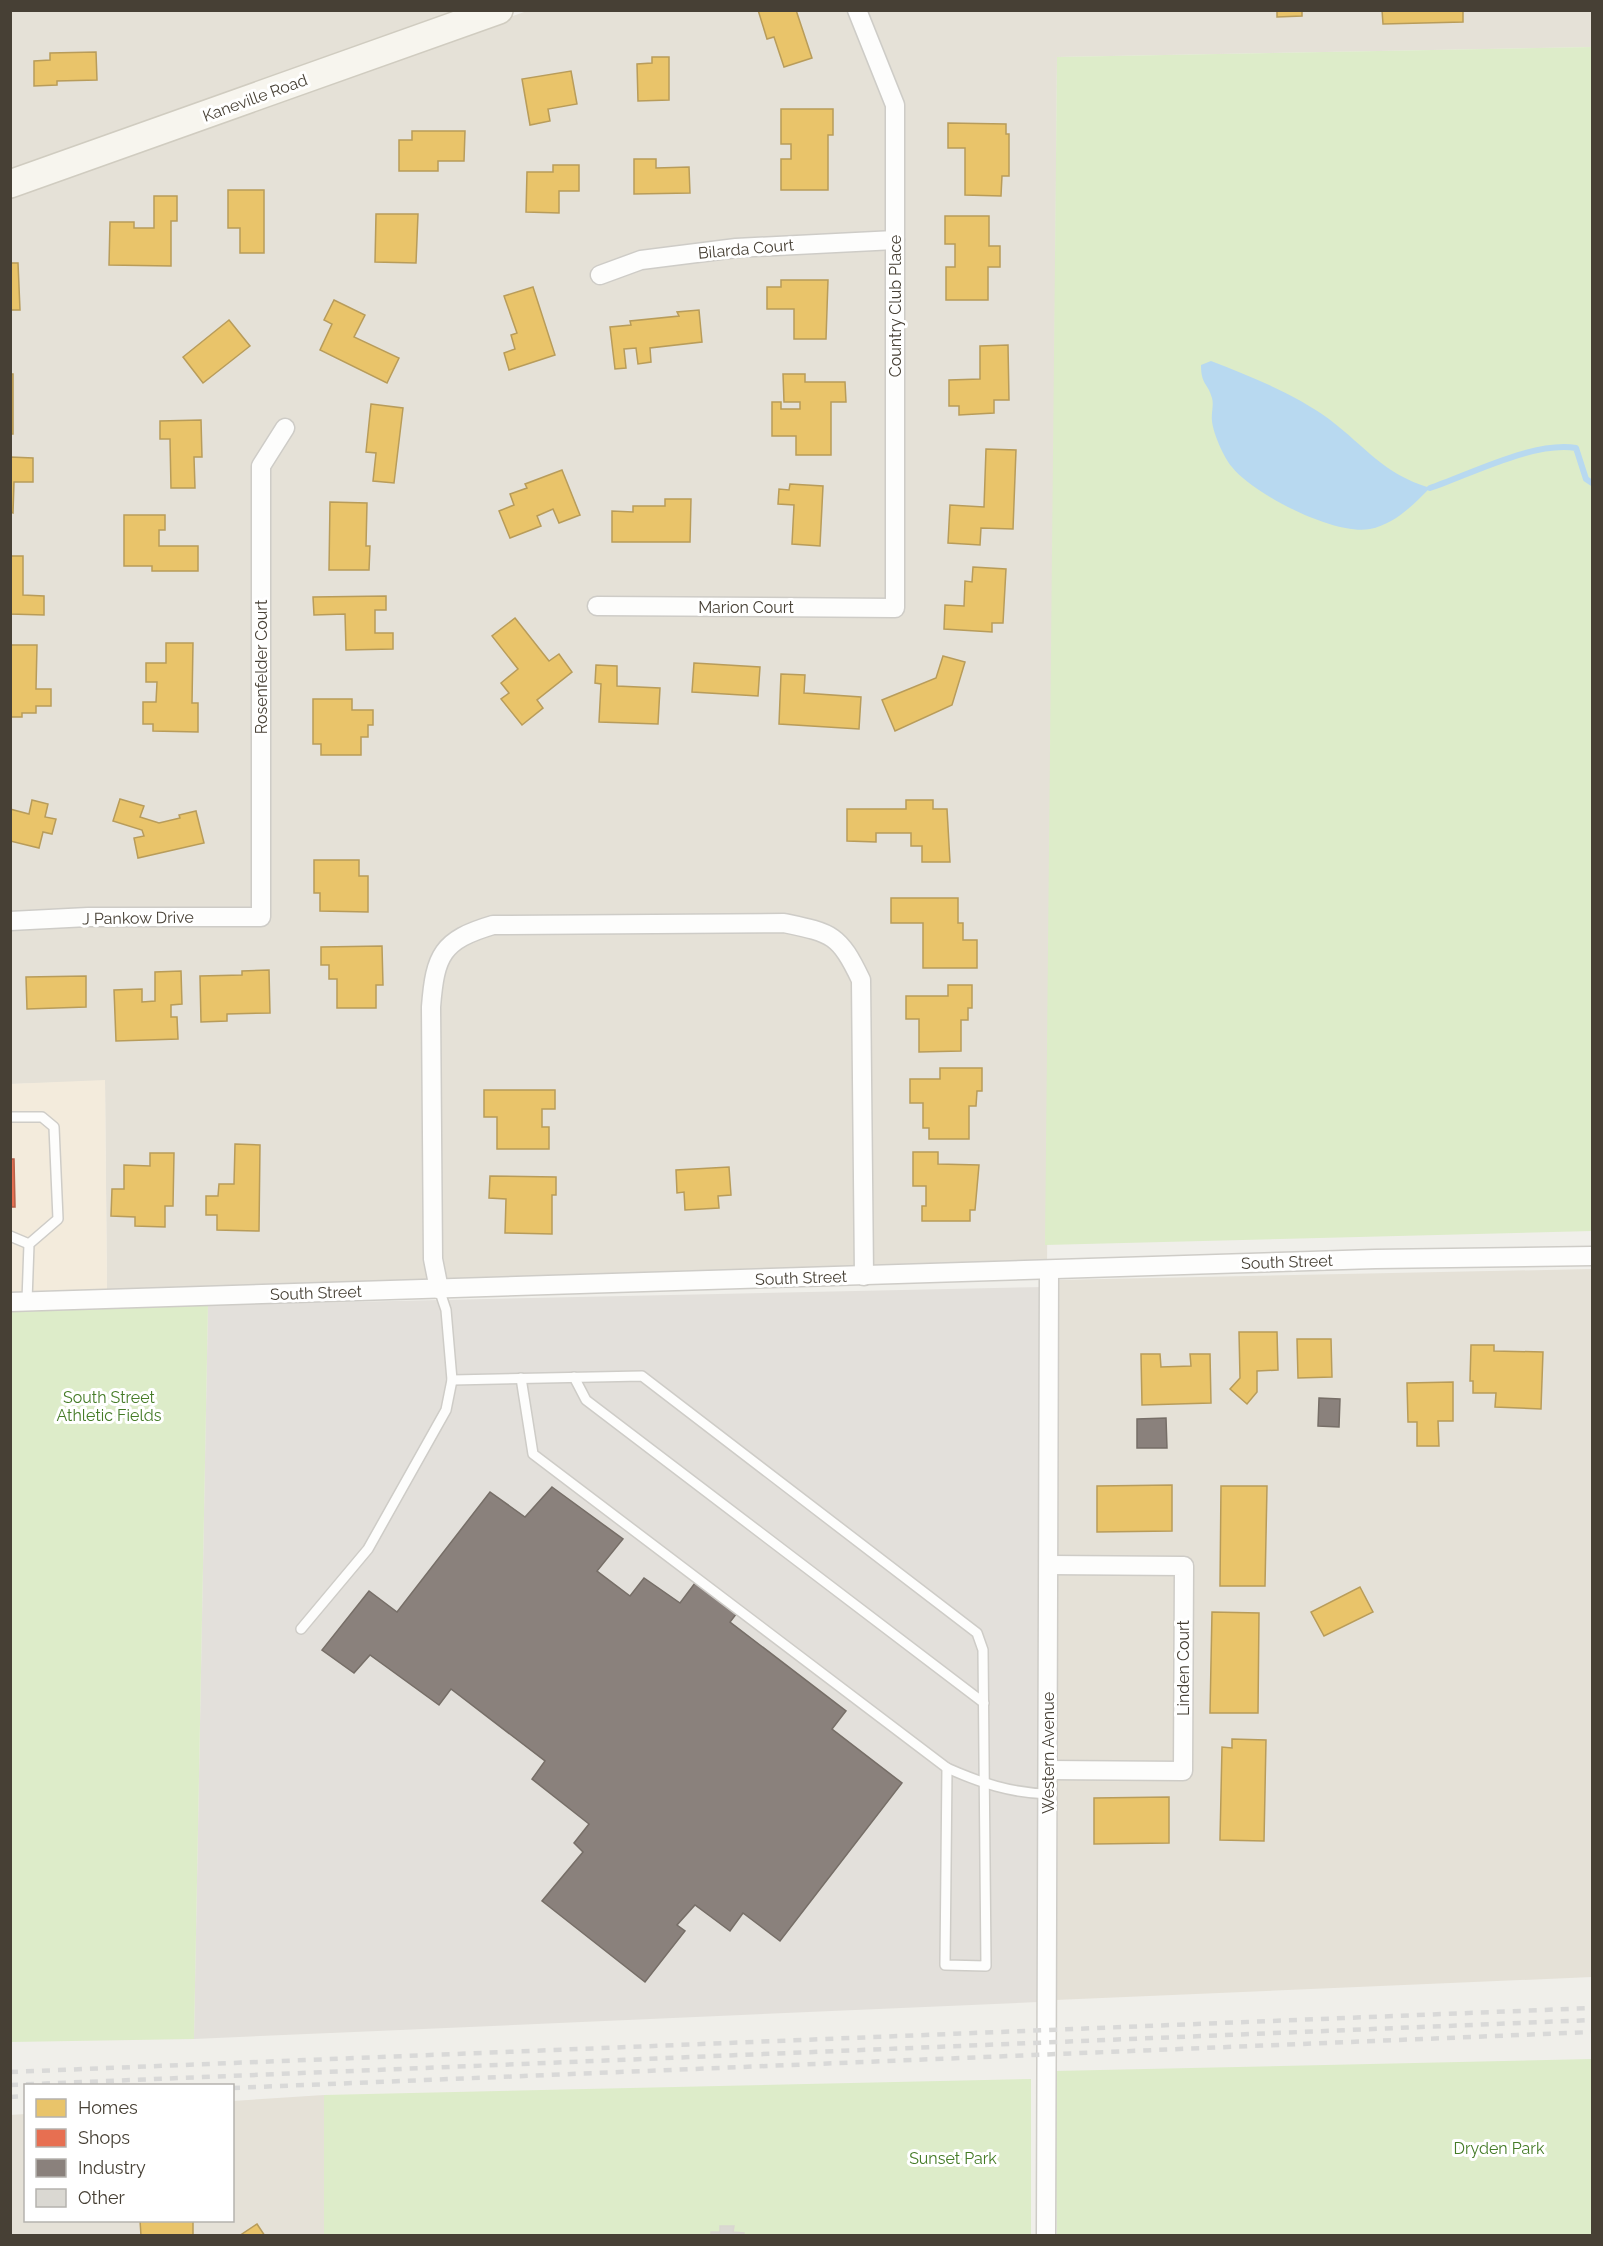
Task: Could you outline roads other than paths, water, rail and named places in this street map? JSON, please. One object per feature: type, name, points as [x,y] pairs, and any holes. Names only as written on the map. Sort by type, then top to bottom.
[{"type":"main road","name":"Kaneville Road","points":[[10,184],[499,10]]},
{"type":"street","name":"Country Club Place","points":[[856,10],[895,105],[895,608]]},
{"type":"street","name":"Bilarda Court","points":[[600,275],[641,260],[736,248],[895,240]]},
{"type":"street","name":"Rosenfelder Court","points":[[261,912],[261,466],[285,428]]},
{"type":"street","name":"Marion Court","points":[[597,606],[895,608]]},
{"type":"street","name":"J Pankow Drive","points":[[10,921],[88,917],[261,917],[261,912]]},
{"type":"street","points":[[439,1289],[434,1259],[430,1007],[434,976],[447,948],[463,934],[493,925],[784,923],[823,931],[847,950],[861,980],[864,1276]]},
{"type":"street","name":"South Street","points":[[19,1302],[1375,1259],[1593,1256]]},
{"type":"street","name":"Western Avenue","points":[[1046,2235],[1049,1270]]},
{"type":"street","name":"Linden Court","points":[[1048,1770],[1183,1771],[1184,1588],[1184,1566],[1049,1565]]},
{"type":"lane","points":[[10,1117],[42,1117],[54,1127],[58,1218],[29,1244],[19,1302]]},
{"type":"lane","points":[[10,1236],[29,1244]]},
{"type":"lane","points":[[300,1629],[368,1549],[446,1410],[452,1380],[446,1310],[439,1289]]},
{"type":"lane","points":[[452,1380],[642,1376],[977,1633],[983,1650],[986,1966],[945,1965],[947,1768]]},
{"type":"lane","points":[[574,1377],[586,1400],[984,1703]]},
{"type":"lane","points":[[521,1378],[533,1454],[947,1768],[984,1785],[1021,1793],[1048,1794]]},
{"type":"water","points":[[1211,361],[1257,379],[1316,410],[1387,467],[1413,482],[1430,488],[1388,523],[1370,529],[1337,526],[1316,520],[1276,500],[1243,478],[1229,463],[1219,445],[1212,421],[1212,398],[1201,372],[1201,365]]},
{"type":"waterway","points":[[1430,488],[1503,460],[1541,449],[1559,447],[1576,448],[1586,479],[1592,483]]},
{"type":"railway","points":[[10,2072],[1592,2008]]},
{"type":"railway","points":[[34,2084],[1592,2020]]},
{"type":"railway","points":[[234,2088],[1592,2032]]},
{"type":"railway","points":[[10,2085],[24,2084]]},
{"type":"railway","points":[[10,2097],[24,2096]]},
{"type":"park label","name":"South Street Athletic Fields","points":[[109,1406]]},
{"type":"park label","name":"Dryden Park","points":[[1499,2148]]},
{"type":"park label","name":"Sunset Park","points":[[953,2158]]}]
